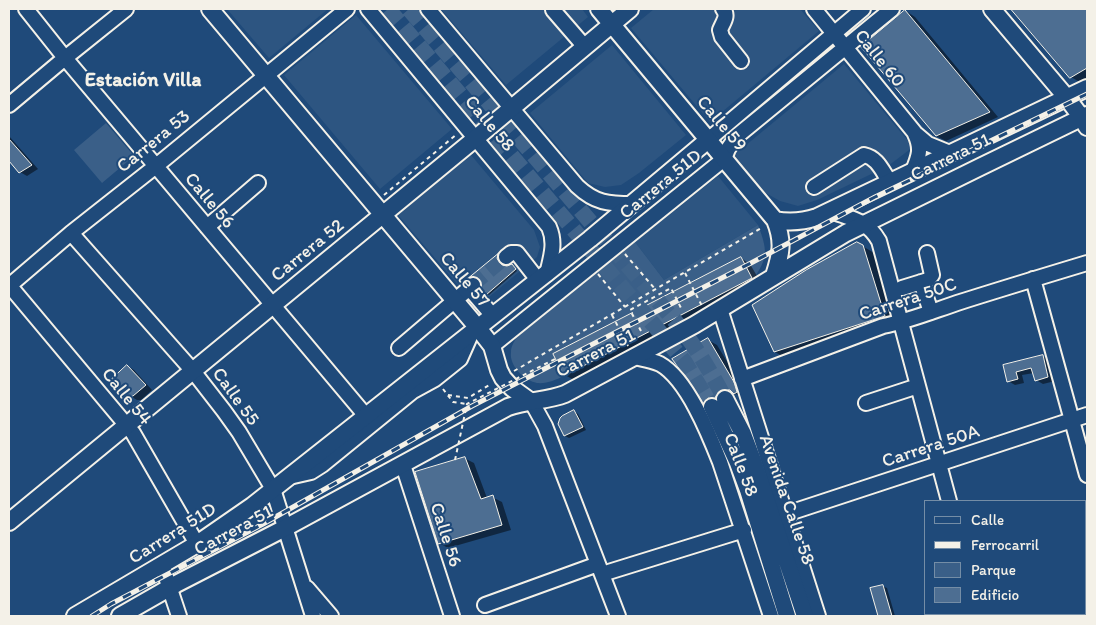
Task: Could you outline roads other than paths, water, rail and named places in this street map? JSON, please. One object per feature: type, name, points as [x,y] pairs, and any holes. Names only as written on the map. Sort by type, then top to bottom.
[{"type":"main road","name":"Calle 57","points":[[210,9],[455,300],[475,330],[492,346],[503,378],[512,388],[530,401]]},
{"type":"main road","name":"Calle 59","points":[[599,9],[724,159],[769,224],[780,234],[781,251],[774,276]]},
{"type":"main road","name":"Carrera 52","points":[[9,522],[383,215],[630,9]]},
{"type":"main road","points":[[992,9],[1086,120]]},
{"type":"main road","name":"Carrera 51","points":[[769,224],[802,222],[831,211],[1087,88]]},
{"type":"main road","name":"Carrera 51","points":[[120,616],[508,407],[565,394],[631,352],[671,338],[864,223],[1086,120]]},
{"type":"main road","name":"Carrera 51D","points":[[75,616],[197,544],[232,520],[543,277],[708,140]]},
{"type":"main road","points":[[688,157],[707,155],[724,159]]},
{"type":"main road","name":"Avenida Calle 58","points":[[787,616],[719,403],[743,434],[805,616]]},
{"type":"street","name":"Calle 56","points":[[26,9],[366,416]]},
{"type":"street","points":[[9,105],[126,9]]},
{"type":"street","name":"Carrera 53","points":[[9,286],[71,233],[156,166],[346,9]]},
{"type":"street","name":"Calle 58","points":[[368,9],[549,227],[552,234],[553,248],[543,277]]},
{"type":"street","name":"Calle 58","points":[[428,9],[584,193],[605,203],[632,204]]},
{"type":"street","points":[[554,9],[584,47]]},
{"type":"street","points":[[723,9],[726,12],[726,16],[720,30],[722,36],[741,61]]},
{"type":"street","name":"Calle 60","points":[[814,9],[915,133],[928,144],[950,153]]},
{"type":"street","name":"Carrera 51D","points":[[708,140],[863,9]]},
{"type":"street","name":"Carrera 51D","points":[[492,346],[724,159],[737,136],[892,9]]},
{"type":"street","points":[[913,171],[919,156],[920,147],[915,133]]},
{"type":"street","points":[[814,187],[864,155],[870,156],[876,161],[890,182]]},
{"type":"street","points":[[207,227],[258,183]]},
{"type":"street","points":[[831,211],[864,223],[879,241],[948,500]]},
{"type":"street","name":"Calle 55","points":[[71,233],[193,371],[239,432],[272,489],[313,616]]},
{"type":"street","points":[[506,257],[511,253],[517,253],[543,277]]},
{"type":"street","points":[[902,288],[928,280],[932,275],[927,253]]},
{"type":"street","name":"Carrera 50C","points":[[742,379],[883,326],[1087,263]]},
{"type":"street","points":[[1033,279],[1087,475]]},
{"type":"street","points":[[921,282],[931,312]]},
{"type":"street","name":"Calle 54","points":[[9,286],[133,433],[197,544]]},
{"type":"street","points":[[399,348],[471,286],[493,316]]},
{"type":"street","name":"Calle 58","points":[[720,309],[818,616]]},
{"type":"street","name":"Carrera 51D","points":[[287,478],[311,472],[322,465],[413,391],[435,379],[460,359],[475,330]]},
{"type":"street","name":"Calle 58","points":[[631,352],[659,363],[675,376],[697,411],[713,444],[744,530],[771,616]]},
{"type":"street","points":[[866,403],[918,386]]},
{"type":"street","name":"Calle 57","points":[[530,401],[545,426],[618,616]]},
{"type":"street","name":"Carrera 50A","points":[[786,514],[1087,415]]},
{"type":"street","name":"Calle 56","points":[[403,465],[452,616]]},
{"type":"street","points":[[485,605],[600,569],[744,530]]},
{"type":"street","points":[[162,565],[179,616]]},
{"type":"street","points":[[302,582],[331,616]]},
{"type":"tunnel","points":[[388,9],[684,361],[712,407]]},
{"type":"tunnel","points":[[409,9],[680,327],[704,362],[725,399]]},
{"type":"tunnel","points":[[473,285],[506,257]]},
{"type":"railway","points":[[92,616],[111,604],[263,524],[472,406],[751,263],[875,197],[1087,94]]},
{"type":"district","name":"Estación Villa","points":[[143,81]]}]
